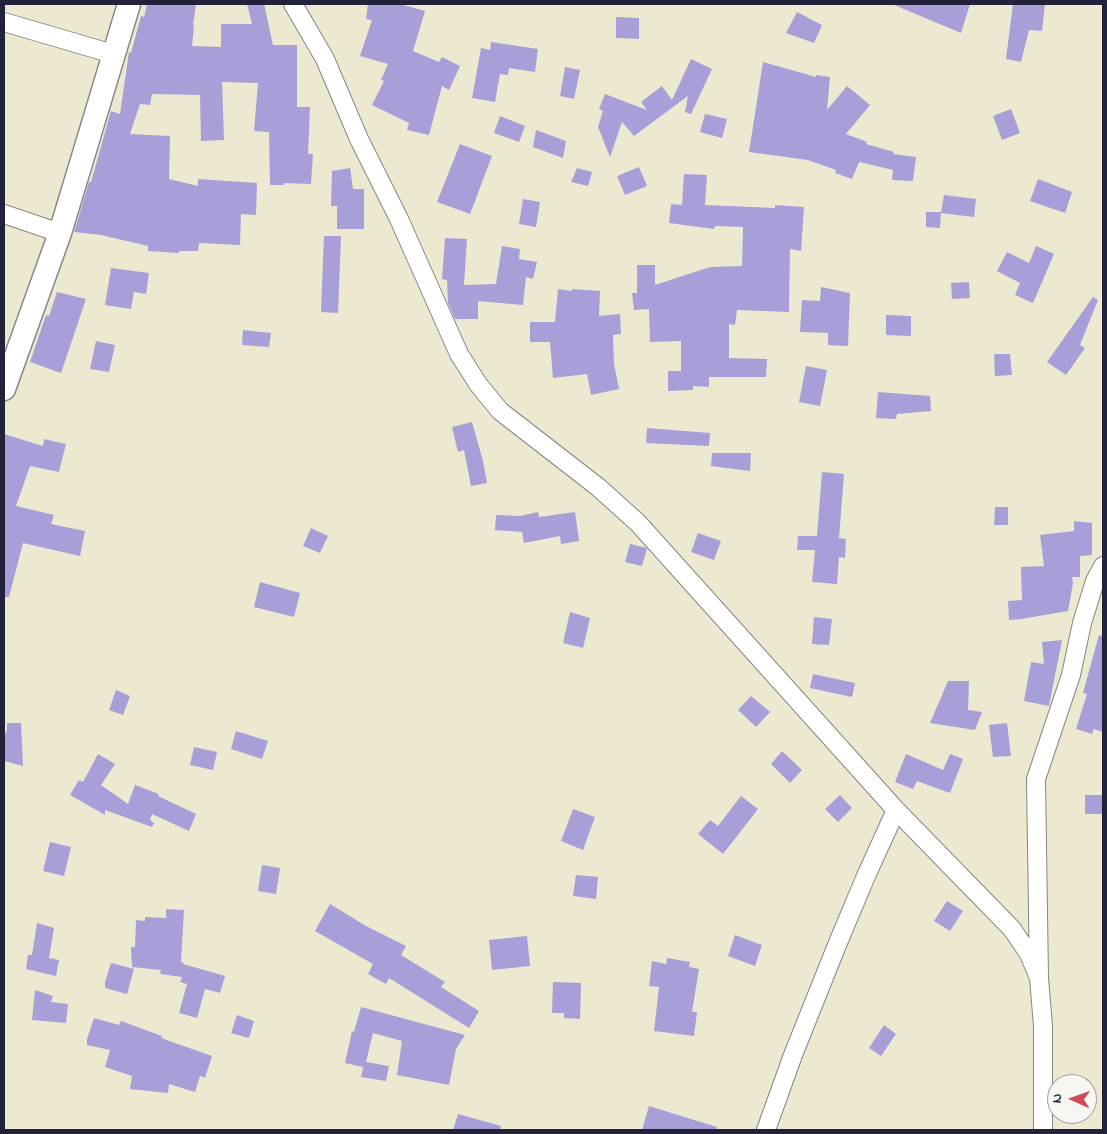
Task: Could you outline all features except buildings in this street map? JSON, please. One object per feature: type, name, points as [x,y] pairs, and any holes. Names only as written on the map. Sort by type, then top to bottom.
[{"type":"street","points":[[4,389],[60,232],[129,4]]},
{"type":"street","points":[[293,4],[325,59],[359,139],[400,219],[459,354],[478,384],[500,412],[598,487],[638,523],[896,810],[1012,929],[1029,954],[1039,978]]},
{"type":"street","points":[[4,22],[113,54]]},
{"type":"street","points":[[4,214],[60,232]]},
{"type":"street","points":[[1043,1130],[1043,1026],[1039,978],[1036,779],[1071,675],[1082,623],[1103,566]]},
{"type":"street","points":[[766,1130],[793,1055],[837,945],[896,810]]}]
